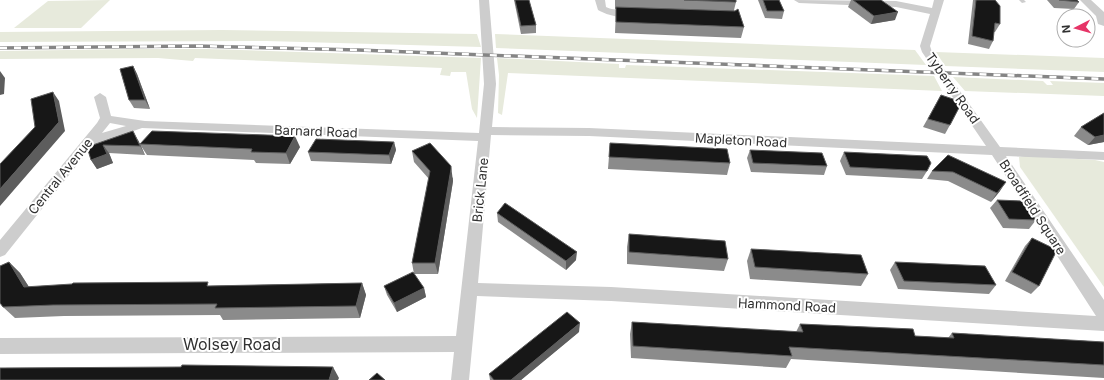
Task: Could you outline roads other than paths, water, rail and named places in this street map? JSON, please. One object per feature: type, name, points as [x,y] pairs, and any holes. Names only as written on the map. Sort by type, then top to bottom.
[{"type":"street","name":"Brick Lane","points":[[460,380],[490,84],[489,52],[484,0]]},
{"type":"street","points":[[600,0],[601,8],[610,13],[641,14]]},
{"type":"street","points":[[799,0],[896,4],[936,12]]},
{"type":"street","name":"Tyberry Road","points":[[939,0],[925,46],[934,64],[996,150]]},
{"type":"street","points":[[1085,0],[1100,15],[1104,24]]},
{"type":"street","points":[[100,97],[106,118]]},
{"type":"street","name":"Barnard Road","points":[[106,118],[121,122],[145,125],[486,134]]},
{"type":"street","name":"Central Avenue","points":[[0,251],[106,118]]},
{"type":"street","name":"Barnard Road","points":[[88,142],[145,125]]},
{"type":"street","name":"Mapleton Road","points":[[486,134],[588,132],[996,150]]},
{"type":"street","name":"Broadfield Square","points":[[996,150],[1104,156]]},
{"type":"street","name":"Broadfield Square","points":[[996,150],[1104,314]]},
{"type":"street","name":"Hammond Road","points":[[469,289],[611,294],[1104,324]]},
{"type":"street","name":"Wolsey Road","points":[[0,346],[463,344]]},
{"type":"railway","points":[[0,48],[196,46],[358,50],[1104,79]]}]
